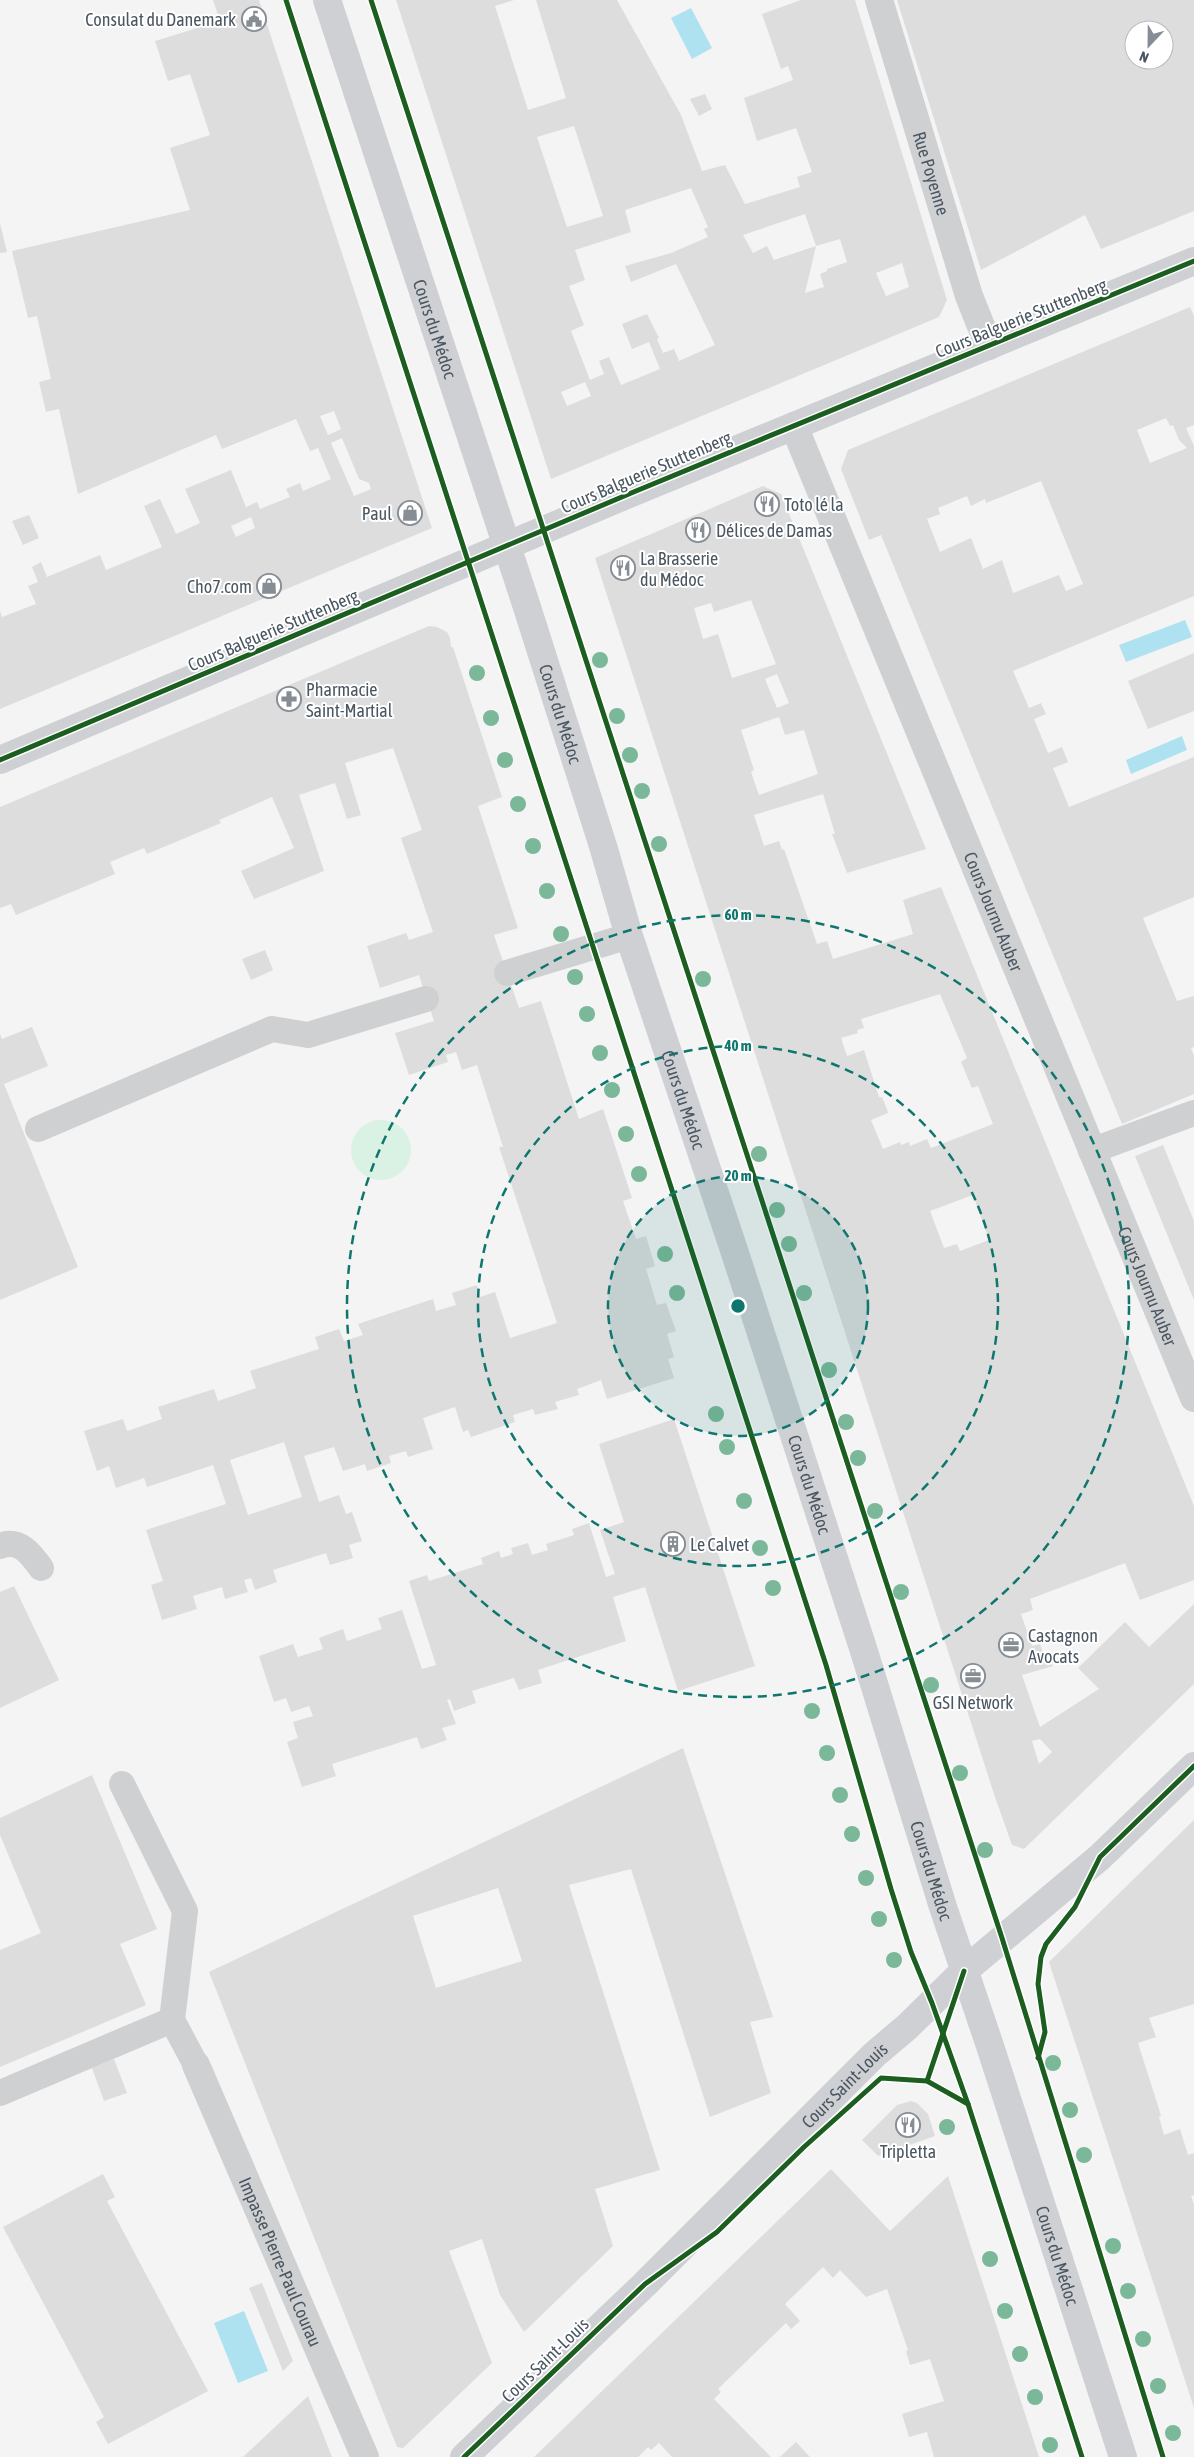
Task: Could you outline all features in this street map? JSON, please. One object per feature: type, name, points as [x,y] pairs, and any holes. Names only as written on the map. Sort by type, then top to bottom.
[{"type":"main road","name":"Cours du Médoc","points":[[327,0],[600,837],[629,936],[854,1620],[964,1971],[1123,2457]]},
{"type":"main road","name":"Cours Balguerie Stuttenberg","points":[[0,760],[506,546],[1194,261]]},
{"type":"main road","name":"Cours Saint-Louis","points":[[464,2457],[645,2284],[875,2054],[907,2027],[964,1971],[1100,1857],[1194,1766]]},
{"type":"street","name":"Rue Poyenne","points":[[879,0],[969,296],[989,346]]},
{"type":"street","name":"Cours Journu Auber","points":[[794,426],[1194,1398]]},
{"type":"street","name":"Impasse Pierre-Paul Courau","points":[[196,2065],[366,2457]]},
{"type":"lane","points":[[507,973],[629,936]]},
{"type":"lane","points":[[38,1129],[272,1029],[308,1035],[426,999]]},
{"type":"lane","points":[[1091,1151],[1194,1113]]},
{"type":"lane","points":[[0,1546],[7,1543],[21,1545],[32,1554],[41,1568]]},
{"type":"lane","points":[[122,1784],[185,1911],[172,2020],[196,2065]]},
{"type":"lane","points":[[0,2093],[172,2020]]},
{"type":"green space","points":[[381,1120],[398,1125],[406,1133],[411,1150],[406,1167],[398,1175],[381,1180],[364,1175],[356,1167],[351,1150],[356,1133],[364,1125]]},
{"type":"water","points":[[691,8],[712,48],[692,59],[671,18]]},
{"type":"water","points":[[1185,620],[1192,637],[1126,662],[1119,645]]},
{"type":"water","points":[[1182,736],[1187,750],[1131,774],[1126,760]]},
{"type":"water","points":[[244,2311],[268,2371],[238,2383],[214,2323]]},
{"type":"building","points":[[213,0],[259,0],[432,528],[0,709],[0,611],[2,617],[36,604],[28,586],[38,582],[32,567],[41,562],[47,577],[100,555],[106,570],[162,547],[144,506],[160,499],[176,534],[200,523],[185,489],[231,470],[246,507],[257,502],[260,509],[290,497],[286,489],[300,483],[303,491],[331,479],[318,448],[310,451],[296,419],[222,449],[216,435],[78,494],[59,409],[46,412],[39,382],[51,379],[37,316],[28,318],[12,251],[190,210],[170,148],[210,135],[190,74],[168,81],[155,41],[220,21]],"holes":[[[334,411],[341,429],[328,435],[320,416]],[[342,438],[359,479],[369,483],[371,489],[354,496],[331,443]],[[251,517],[255,528],[236,537],[231,526]]]},
{"type":"building","points":[[396,0],[514,0],[495,6],[528,110],[566,98],[536,0],[617,0],[681,115],[702,171],[725,165],[745,204],[800,187],[797,177],[812,172],[796,128],[757,141],[744,98],[793,80],[788,66],[781,69],[762,14],[801,0],[855,0],[947,300],[939,317],[551,479]],"holes":[[[574,126],[603,216],[567,227],[537,137]],[[691,188],[708,227],[704,229],[708,237],[671,253],[625,266],[631,282],[676,264],[715,345],[679,361],[674,349],[663,353],[657,339],[659,338],[647,314],[622,324],[632,349],[649,342],[660,369],[621,385],[609,357],[599,361],[604,374],[590,380],[571,331],[584,325],[569,286],[585,280],[575,250],[631,232],[625,210]],[[805,214],[816,246],[774,260],[767,246],[753,253],[743,235]],[[840,239],[847,262],[827,269],[827,271],[820,274],[824,287],[805,293],[816,246]],[[902,263],[909,287],[886,296],[876,273]],[[585,382],[591,396],[567,406],[561,392]]]},
{"type":"building","points":[[897,0],[1194,0],[1194,211],[1101,249],[1085,215],[981,270]]},
{"type":"building","points":[[705,94],[712,109],[699,116],[690,99]]},
{"type":"building","points":[[0,223],[7,252],[0,253]]},
{"type":"building","points":[[1190,307],[1194,316],[1194,425],[1186,428],[1194,446],[1194,596],[1013,671],[1029,708],[1041,703],[1046,714],[1034,719],[1048,753],[1062,747],[1068,762],[1053,768],[1069,807],[1194,757],[1194,897],[1143,918],[1177,1001],[1194,996],[1194,1047],[1191,1048],[1194,1056],[1194,1094],[1122,1124],[881,535],[869,540],[841,469],[848,450]],"holes":[[[1166,418],[1170,426],[1173,425],[1179,440],[1187,448],[1150,463],[1137,430]],[[1041,481],[1083,584],[1066,591],[1059,575],[1013,593],[1002,560],[983,569],[971,538],[940,552],[927,519],[940,514],[938,508],[967,496],[971,506],[985,499],[986,503]]]},
{"type":"building","points":[[763,486],[781,494],[926,849],[847,873],[832,834],[835,834],[823,794],[754,815],[764,846],[779,841],[782,850],[784,849],[817,944],[827,941],[833,959],[913,934],[903,900],[941,887],[1194,1506],[1194,1580],[1140,1600],[1125,1563],[1030,1599],[1033,1610],[1021,1614],[1032,1646],[1040,1644],[1045,1658],[1049,1657],[1053,1666],[1022,1675],[1040,1727],[1099,1689],[1078,1668],[1125,1622],[1149,1647],[1194,1604],[1194,1684],[1024,1849],[1012,1845],[995,1797],[595,558]],"holes":[[[751,600],[776,664],[732,678],[718,634],[703,639],[694,608],[711,603],[714,612]],[[777,674],[789,703],[777,708],[765,679]],[[779,717],[785,735],[804,730],[818,774],[759,795],[751,772],[754,770],[741,730]],[[940,994],[967,1058],[961,1062],[972,1088],[978,1086],[993,1124],[931,1148],[927,1139],[910,1146],[909,1142],[901,1145],[900,1142],[883,1149],[871,1120],[888,1113],[887,1109],[882,1097],[879,1097],[864,1050],[847,1056],[841,1038],[858,1033],[857,1030],[864,1028],[861,1019]],[[973,1195],[989,1240],[960,1251],[957,1244],[944,1248],[930,1211]],[[1040,1739],[1052,1752],[1039,1764],[1032,1741]]]},
{"type":"building","points":[[29,515],[39,538],[23,545],[12,521]]},
{"type":"building","points":[[429,626],[437,627],[447,632],[502,797],[478,806],[518,928],[494,935],[519,1008],[541,1001],[579,1119],[603,1109],[632,1198],[623,1201],[636,1239],[646,1236],[655,1266],[646,1269],[657,1305],[666,1303],[676,1331],[667,1334],[674,1357],[668,1359],[674,1378],[607,1399],[601,1380],[577,1389],[579,1395],[555,1402],[558,1409],[535,1415],[533,1409],[513,1415],[515,1422],[471,1437],[468,1430],[463,1432],[455,1407],[423,1418],[433,1449],[408,1457],[406,1451],[389,1456],[391,1463],[367,1471],[365,1464],[343,1471],[334,1447],[304,1456],[319,1502],[339,1495],[346,1514],[352,1512],[362,1541],[349,1545],[353,1558],[330,1565],[326,1553],[273,1570],[277,1582],[255,1590],[251,1578],[244,1580],[248,1592],[225,1599],[222,1587],[193,1596],[197,1609],[162,1620],[151,1585],[163,1581],[146,1530],[226,1504],[213,1465],[147,1487],[144,1478],[116,1488],[109,1466],[97,1471],[84,1431],[123,1419],[127,1431],[162,1419],[158,1407],[214,1389],[218,1401],[256,1388],[250,1371],[319,1349],[315,1337],[339,1329],[344,1341],[363,1335],[358,1324],[433,1299],[436,1311],[456,1305],[452,1293],[477,1285],[480,1297],[495,1292],[510,1338],[557,1323],[499,1147],[503,1147],[477,1065],[462,1070],[456,1052],[446,1055],[448,1062],[409,1075],[395,1033],[434,1021],[419,975],[380,988],[367,946],[406,933],[409,940],[433,932],[401,838],[422,830],[393,748],[345,763],[361,815],[347,819],[335,783],[299,795],[324,871],[254,899],[241,871],[294,848],[272,797],[219,820],[221,823],[147,854],[144,848],[110,862],[115,874],[16,915],[11,904],[0,908],[0,807]],"holes":[[[284,1442],[302,1497],[248,1515],[230,1460]]]},
{"type":"building","points":[[1194,653],[1194,711],[1148,729],[1128,681]]},
{"type":"building","points":[[265,950],[273,970],[251,980],[242,959]]},
{"type":"building","points":[[32,1027],[48,1066],[4,1084],[78,1267],[0,1300],[0,1034],[2,1039]]},
{"type":"building","points":[[1163,1145],[1194,1221],[1194,1300],[1135,1156]]},
{"type":"building","points":[[674,1419],[755,1666],[678,1691],[645,1587],[613,1597],[626,1641],[538,1670],[542,1683],[519,1690],[514,1678],[472,1691],[476,1703],[454,1711],[450,1699],[447,1700],[456,1724],[442,1728],[447,1740],[421,1749],[417,1737],[332,1764],[336,1776],[302,1787],[287,1742],[298,1738],[293,1722],[313,1716],[309,1706],[291,1712],[286,1698],[274,1702],[259,1656],[293,1644],[298,1657],[323,1649],[319,1638],[343,1629],[347,1641],[382,1629],[378,1618],[402,1610],[422,1669],[436,1665],[409,1581],[427,1575],[429,1581],[483,1564],[481,1558],[499,1551],[501,1558],[513,1554],[511,1548],[528,1543],[532,1555],[548,1550],[546,1544],[574,1535],[572,1529],[589,1523],[606,1577],[615,1574],[600,1530],[624,1522],[599,1444]]},
{"type":"building","points":[[14,1586],[59,1680],[0,1708],[0,1592]]},
{"type":"building","points":[[683,1748],[773,2017],[750,2022],[771,2093],[710,2117],[631,1869],[569,1885],[660,2170],[595,2189],[613,2246],[524,2332],[500,2295],[482,2239],[449,2251],[492,2363],[403,2448],[397,2447],[209,1972]],"holes":[[[498,1888],[522,1961],[436,1988],[413,1916]]]},
{"type":"building","points":[[92,1775],[157,1929],[120,1944],[146,2005],[0,2067],[0,1950],[41,1933],[0,1835],[0,1818]]},
{"type":"building","points":[[1194,1820],[1194,2004],[1149,2018],[1156,2037],[1138,2043],[1161,2116],[1159,2117],[1164,2135],[1180,2129],[1188,2155],[1194,2153],[1194,2195],[1191,2196],[1194,2205],[1194,2408],[1049,1962]]},
{"type":"building","points":[[114,2059],[127,2093],[104,2101],[92,2068]]},
{"type":"building","points":[[911,2101],[917,2103],[928,2114],[935,2136],[878,2156],[862,2140],[897,2105]]},
{"type":"building","points":[[831,2169],[890,2231],[948,2176],[1039,2457],[934,2457],[927,2432],[909,2437],[902,2414],[944,2401],[930,2359],[910,2365],[906,2351],[908,2350],[887,2289],[866,2297],[840,2270],[833,2278],[823,2267],[785,2304],[800,2321],[791,2329],[786,2323],[718,2389],[721,2392],[714,2399],[771,2457],[672,2457],[659,2443],[651,2450],[648,2447],[638,2457],[534,2457]]},
{"type":"building","points":[[103,2174],[115,2197],[107,2201],[208,2391],[108,2444],[96,2422],[104,2417],[3,2227]]},
{"type":"building","points":[[262,2283],[293,2361],[283,2371],[249,2288]]},
{"type":"building","points":[[308,2396],[332,2457],[243,2457]]},
{"type":"building","points":[[796,2442],[810,2457],[780,2457]]},
{"type":"cycle path","points":[[286,0],[826,1665],[911,1952],[932,2003],[968,2104],[1082,2457]]},
{"type":"cycle path","points":[[371,0],[1002,1938],[1163,2457]]},
{"type":"cycle path","points":[[0,760],[636,491],[1194,261]]},
{"type":"cycle path","points":[[1038,2058],[1045,2032],[1038,1984],[1041,1957],[1046,1944],[1075,1907],[1100,1857],[1194,1766]]},
{"type":"cycle path","points":[[927,2081],[964,1971]]},
{"type":"cycle path","points":[[464,2457],[645,2284],[717,2232],[804,2147],[881,2078],[927,2081],[968,2104]]},
{"type":"place","name":"Consulat du Danemark","points":[[254,19]]},
{"type":"place","name":"Toto lé la","points":[[767,504]]},
{"type":"place","name":"Paul","points":[[410,513]]},
{"type":"place","name":"Délices de Damas","points":[[698,530]]},
{"type":"place","name":"La Brasserie du Médoc","points":[[623,568]]},
{"type":"place","name":"Cho7.com","points":[[269,586]]},
{"type":"place","name":"Pharmacie Saint-Martial","points":[[289,699]]},
{"type":"place","name":"Le Calvet","points":[[673,1544]]},
{"type":"place","name":"Castagnon Avocats","points":[[1011,1645]]},
{"type":"place","name":"GSI Network","points":[[973,1676]]},
{"type":"place","name":"Tripletta","points":[[908,2125]]}]
